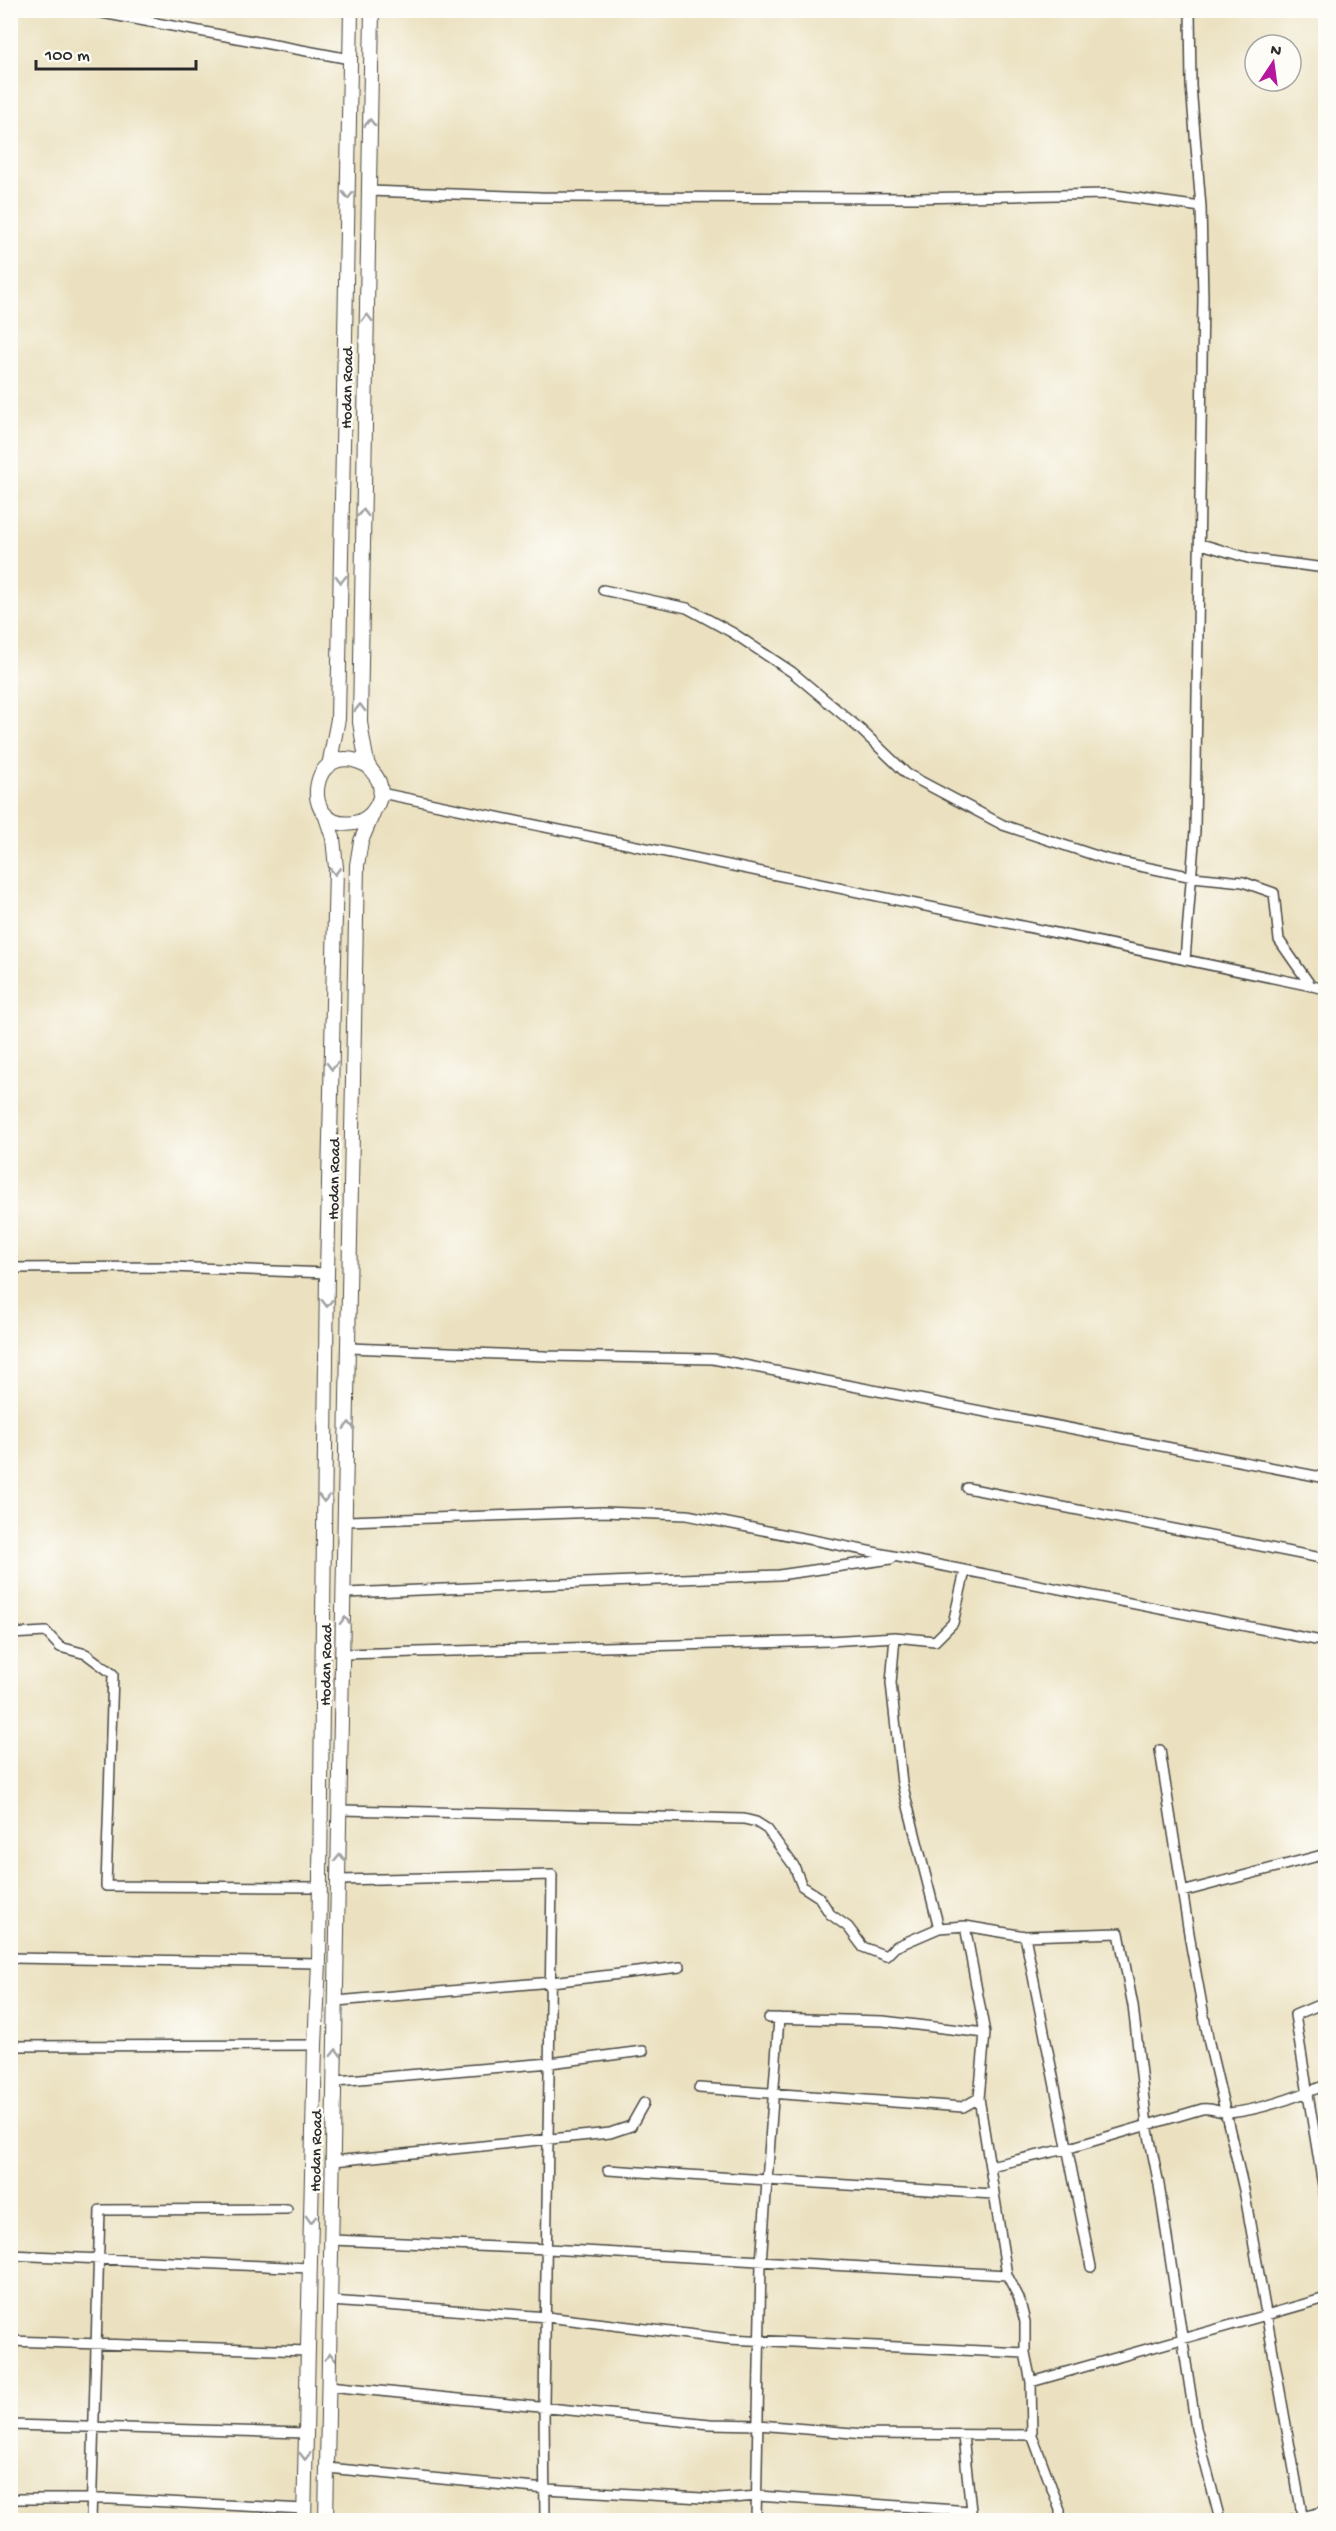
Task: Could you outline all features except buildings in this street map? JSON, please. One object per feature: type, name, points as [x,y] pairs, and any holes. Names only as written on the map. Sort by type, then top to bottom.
[{"type":"main road","name":"Hodan Road","points":[[304,2515],[319,1963],[327,1273],[336,868],[333,838],[316,794],[321,773],[328,765],[338,719],[351,10]]},
{"type":"main road","name":"Hodan Road","points":[[326,2520],[346,1593],[357,865],[361,841],[381,794],[380,783],[368,766],[360,722],[372,10]]},
{"type":"main road","points":[[328,765],[349,759],[368,766]]},
{"type":"main road","points":[[325,814],[344,824],[355,823],[373,813]]},
{"type":"street","points":[[86,10],[350,59]]},
{"type":"street","points":[[1185,960],[1193,876],[1203,298],[1200,207],[1191,86],[1190,10]]},
{"type":"street","points":[[369,191],[540,197],[914,198],[1107,194],[1200,207]]},
{"type":"street","points":[[1200,544],[1251,559],[1326,568]]},
{"type":"street","points":[[603,590],[687,608],[733,633],[792,672],[860,729],[908,774],[1003,825],[1106,859],[1193,876],[1243,882],[1274,893],[1279,940],[1311,986]]},
{"type":"street","points":[[381,794],[1326,989]]},
{"type":"street","points":[[10,1268],[170,1267],[327,1273]]},
{"type":"street","points":[[350,1348],[545,1356],[713,1359],[1326,1478]]},
{"type":"street","points":[[967,1488],[1326,1558]]},
{"type":"street","points":[[347,1521],[602,1512],[687,1515],[1326,1642]]},
{"type":"street","points":[[346,1593],[779,1575],[898,1558]]},
{"type":"street","points":[[344,1654],[829,1641],[895,1637],[935,1641],[953,1623],[965,1571]]},
{"type":"street","points":[[10,1634],[46,1632],[60,1647],[86,1654],[112,1674],[106,1886],[320,1887]]},
{"type":"street","points":[[895,1637],[891,1683],[902,1783],[939,1928]]},
{"type":"street","points":[[1160,1750],[1182,1893],[1209,2043],[1239,2167],[1303,2518]]},
{"type":"street","points":[[341,1810],[744,1819],[756,1822],[766,1829],[794,1866],[802,1886],[819,1897],[830,1914],[848,1927],[863,1947],[886,1956],[895,1947],[939,1928],[965,1926],[1025,1936],[1119,1933],[1133,2006],[1147,2125],[1159,2185],[1197,2428],[1220,2520]]},
{"type":"street","points":[[1182,1893],[1326,1854]]},
{"type":"street","points":[[340,1880],[552,1875],[544,2406],[545,2520]]},
{"type":"street","points":[[965,1926],[986,2033],[979,2098],[993,2194],[1007,2275],[1019,2298],[1025,2322],[1025,2353],[1031,2382],[1032,2435],[1060,2510],[1060,2520]]},
{"type":"street","points":[[1025,1936],[1091,2267]]},
{"type":"street","points":[[10,1958],[319,1963]]},
{"type":"street","points":[[338,2001],[551,1982],[680,1967]]},
{"type":"street","points":[[1326,2002],[1295,2015],[1326,2204]]},
{"type":"street","points":[[756,2520],[761,2366],[758,2341],[766,2181],[775,2092],[774,2018],[883,2021],[986,2033]]},
{"type":"street","points":[[10,2046],[315,2045]]},
{"type":"street","points":[[336,2081],[550,2063],[643,2051]]},
{"type":"street","points":[[990,2166],[1066,2149],[1208,2108],[1226,2113],[1326,2085]]},
{"type":"street","points":[[699,2088],[963,2107],[979,2098]]},
{"type":"street","points":[[334,2161],[610,2133],[631,2127],[644,2103]]},
{"type":"street","points":[[608,2170],[993,2194]]},
{"type":"street","points":[[91,2520],[98,2344],[100,2210],[286,2209]]},
{"type":"street","points":[[332,2241],[548,2249],[761,2263],[1007,2275]]},
{"type":"street","points":[[10,2255],[310,2268]]},
{"type":"street","points":[[1031,2382],[1326,2298]]},
{"type":"street","points":[[331,2301],[547,2317],[758,2341],[1025,2353]]},
{"type":"street","points":[[10,2341],[308,2351]]},
{"type":"street","points":[[329,2386],[710,2424],[759,2425],[864,2433],[963,2436],[1032,2435]]},
{"type":"street","points":[[10,2425],[306,2433]]},
{"type":"street","points":[[328,2468],[546,2488],[719,2499],[758,2496],[971,2516],[963,2436]]},
{"type":"street","points":[[10,2499],[91,2499],[304,2515]]},
{"type":"street","points":[[1289,2520],[1326,2511]]}]
